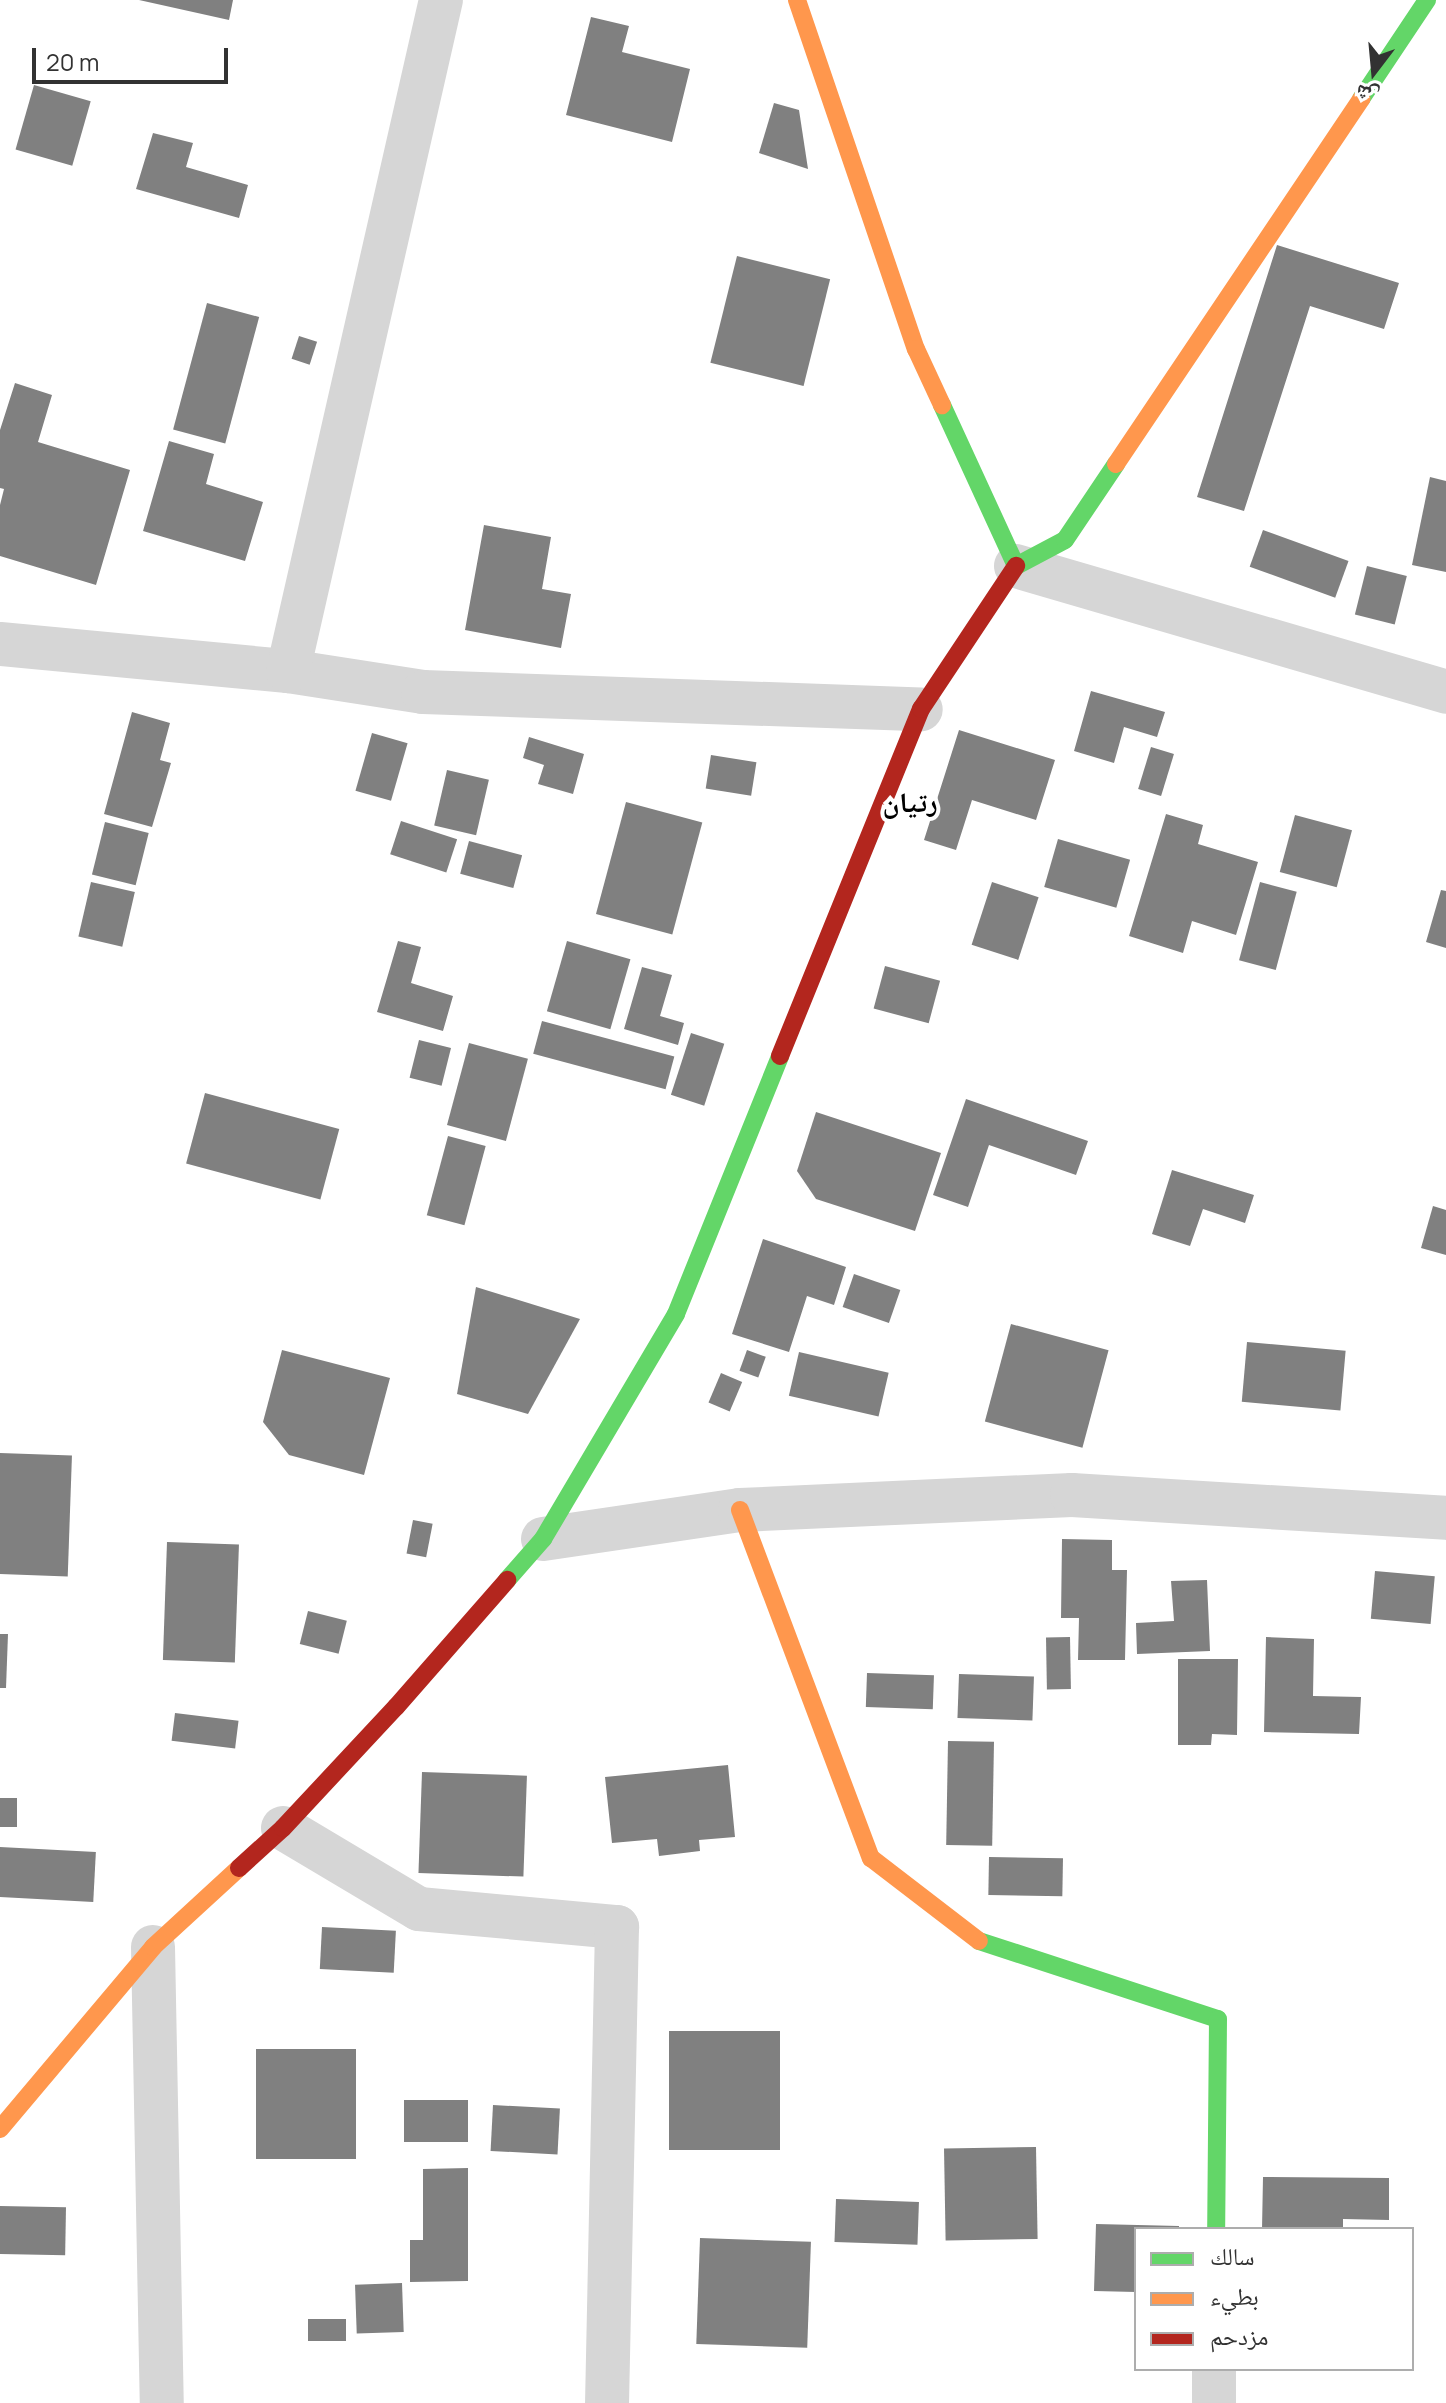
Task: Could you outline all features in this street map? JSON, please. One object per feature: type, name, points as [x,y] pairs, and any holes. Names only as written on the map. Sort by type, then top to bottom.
[{"type":"street","points":[[288,671],[441,0]]},
{"type":"street","points":[[797,0],[916,349],[1016,566],[1446,692]]},
{"type":"street","points":[[0,2129],[153,1947],[283,1828],[396,1707],[543,1539],[676,1314],[921,709],[1016,566],[1065,540],[1427,0]]},
{"type":"street","points":[[0,644],[288,671],[423,692],[921,709]]},
{"type":"street","points":[[543,1539],[740,1510],[1072,1495],[1446,1518]]},
{"type":"street","points":[[740,1510],[871,1858],[973,1939],[1218,2019],[1216,2227]]},
{"type":"street","points":[[283,1828],[419,1909],[617,1927],[607,2403]]},
{"type":"street","points":[[153,1947],[162,2403]]},
{"type":"street","points":[[1214,2371],[1214,2403]]},
{"type":"building","points":[[139,0],[233,0],[229,20]]},
{"type":"building","points":[[591,17],[629,26],[622,52],[690,69],[672,142],[566,115]]},
{"type":"building","points":[[34,85],[91,101],[72,166],[16,149]]},
{"type":"building","points":[[774,103],[799,110],[808,169],[759,153]]},
{"type":"building","points":[[153,133],[193,143],[186,167],[248,185],[239,218],[136,189]]},
{"type":"building","points":[[1277,245],[1399,283],[1384,329],[1310,306],[1244,511],[1197,497]]},
{"type":"building","points":[[737,256],[830,279],[804,386],[710,363]]},
{"type":"building","points":[[207,303],[259,317],[225,444],[173,430]]},
{"type":"building","points":[[299,336],[317,342],[310,365],[292,359]]},
{"type":"building","points":[[15,383],[52,395],[38,442],[130,470],[96,585],[0,556],[0,505],[4,489],[0,488],[0,430]]},
{"type":"building","points":[[169,441],[214,454],[206,484],[263,502],[245,561],[143,531]]},
{"type":"building","points":[[1430,477],[1446,481],[1446,572],[1412,565]]},
{"type":"building","points":[[484,525],[551,537],[542,589],[571,594],[561,648],[465,630]]},
{"type":"building","points":[[1263,530],[1349,561],[1335,598],[1250,567]]},
{"type":"building","points":[[1367,566],[1407,576],[1395,624],[1355,615]]},
{"type":"building","points":[[1091,691],[1165,712],[1157,737],[1124,727],[1114,763],[1074,751]]},
{"type":"building","points":[[132,712],[170,723],[160,760],[171,763],[152,827],[104,814]]},
{"type":"building","points":[[959,730],[1055,760],[1036,820],[972,800],[956,850],[924,840]]},
{"type":"building","points":[[372,733],[408,743],[391,801],[355,791]]},
{"type":"building","points":[[529,737],[584,754],[573,794],[538,784],[544,765],[523,758]]},
{"type":"building","points":[[1151,747],[1174,754],[1161,796],[1138,789]]},
{"type":"building","points":[[711,755],[756,762],[751,796],[706,789]]},
{"type":"building","points":[[447,770],[489,780],[476,835],[434,826]]},
{"type":"building","points":[[626,802],[702,822],[672,934],[596,914]]},
{"type":"building","points":[[1166,814],[1203,825],[1198,844],[1258,862],[1236,935],[1192,921],[1183,953],[1129,936]]},
{"type":"building","points":[[1295,815],[1352,830],[1337,887],[1280,872]]},
{"type":"building","points":[[401,821],[457,839],[446,873],[390,854]]},
{"type":"building","points":[[105,822],[149,833],[136,885],[92,874]]},
{"type":"building","points":[[1058,839],[1130,860],[1116,908],[1044,887]]},
{"type":"building","points":[[469,841],[522,855],[513,888],[460,874]]},
{"type":"building","points":[[91,882],[135,892],[122,947],[78,937]]},
{"type":"building","points":[[992,882],[1039,897],[1018,960],[972,945]]},
{"type":"building","points":[[1260,882],[1297,892],[1276,970],[1239,960]]},
{"type":"building","points":[[1441,890],[1446,891],[1446,948],[1426,942]]},
{"type":"building","points":[[398,941],[421,947],[411,983],[453,996],[443,1031],[377,1012]]},
{"type":"building","points":[[567,941],[630,959],[610,1029],[547,1011]]},
{"type":"building","points":[[885,966],[940,981],[929,1023],[874,1009]]},
{"type":"building","points":[[642,967],[672,975],[660,1016],[684,1023],[678,1045],[624,1029]]},
{"type":"building","points":[[542,1021],[674,1056],[666,1089],[533,1054]]},
{"type":"building","points":[[691,1033],[724,1044],[704,1106],[671,1095]]},
{"type":"building","points":[[419,1040],[451,1048],[442,1086],[410,1078]]},
{"type":"building","points":[[469,1043],[528,1059],[506,1141],[447,1125]]},
{"type":"building","points":[[205,1093],[339,1129],[320,1199],[186,1164]]},
{"type":"building","points":[[966,1099],[1088,1141],[1076,1175],[989,1145],[968,1207],[933,1195]]},
{"type":"building","points":[[816,1112],[941,1153],[915,1231],[816,1199],[797,1171]]},
{"type":"building","points":[[448,1136],[486,1146],[464,1225],[427,1215]]},
{"type":"building","points":[[1172,1170],[1254,1195],[1245,1223],[1203,1209],[1190,1246],[1152,1234]]},
{"type":"building","points":[[1433,1206],[1446,1210],[1446,1255],[1421,1248]]},
{"type":"building","points":[[763,1239],[846,1267],[834,1305],[807,1296],[789,1352],[732,1334]]},
{"type":"building","points":[[854,1274],[900,1290],[889,1323],[843,1307]]},
{"type":"building","points":[[476,1287],[580,1319],[528,1414],[457,1394]]},
{"type":"building","points":[[1011,1324],[1109,1350],[1082,1448],[985,1422]]},
{"type":"building","points":[[1247,1342],[1346,1351],[1340,1410],[1242,1402]]},
{"type":"building","points":[[282,1350],[390,1378],[364,1475],[289,1455],[263,1422]]},
{"type":"building","points":[[747,1350],[766,1357],[758,1378],[739,1371]]},
{"type":"building","points":[[799,1352],[889,1373],[879,1417],[789,1396]]},
{"type":"building","points":[[721,1373],[742,1382],[730,1411],[708,1402]]},
{"type":"building","points":[[0,1453],[72,1456],[68,1576],[0,1574]]},
{"type":"building","points":[[413,1520],[433,1524],[426,1557],[407,1553]]},
{"type":"building","points":[[1062,1539],[1112,1540],[1112,1570],[1127,1570],[1125,1660],[1078,1660],[1079,1618],[1061,1618]]},
{"type":"building","points":[[167,1542],[239,1545],[235,1662],[163,1660]]},
{"type":"building","points":[[1375,1571],[1435,1576],[1431,1624],[1371,1619]]},
{"type":"building","points":[[1207,1580],[1210,1651],[1137,1654],[1136,1623],[1174,1621],[1171,1581]]},
{"type":"building","points":[[308,1611],[347,1621],[339,1654],[300,1644]]},
{"type":"building","points":[[0,1634],[8,1634],[6,1688],[0,1688]]},
{"type":"building","points":[[1046,1637],[1070,1637],[1071,1689],[1047,1689]]},
{"type":"building","points":[[1266,1637],[1314,1639],[1313,1696],[1361,1697],[1359,1734],[1264,1732]]},
{"type":"building","points":[[1178,1659],[1238,1659],[1237,1735],[1212,1734],[1211,1745],[1178,1745]]},
{"type":"building","points":[[867,1673],[934,1675],[933,1709],[866,1707]]},
{"type":"building","points":[[959,1674],[1034,1677],[1032,1721],[957,1718]]},
{"type":"building","points":[[175,1713],[239,1721],[235,1749],[172,1741]]},
{"type":"building","points":[[948,1741],[994,1742],[992,1846],[946,1845]]},
{"type":"building","points":[[728,1765],[735,1837],[699,1840],[700,1851],[659,1856],[657,1839],[612,1843],[605,1777]]},
{"type":"building","points":[[422,1772],[527,1776],[523,1877],[418,1873]]},
{"type":"building","points":[[0,1798],[17,1798],[17,1827],[0,1827]]},
{"type":"building","points":[[0,1847],[96,1852],[93,1902],[0,1897]]},
{"type":"building","points":[[989,1857],[1063,1858],[1062,1896],[988,1895]]},
{"type":"building","points":[[322,1927],[396,1931],[394,1973],[320,1969]]},
{"type":"building","points":[[669,2031],[780,2031],[780,2150],[669,2150]]},
{"type":"building","points":[[256,2049],[356,2049],[356,2159],[256,2159]]},
{"type":"building","points":[[404,2100],[468,2100],[468,2142],[404,2142]]},
{"type":"building","points":[[493,2105],[560,2109],[558,2154],[491,2151]]},
{"type":"building","points":[[1036,2147],[1038,2239],[946,2241],[944,2149]]},
{"type":"building","points":[[468,2168],[468,2281],[410,2282],[410,2240],[423,2240],[423,2169]]},
{"type":"building","points":[[1263,2177],[1389,2178],[1389,2220],[1343,2219],[1343,2227],[1262,2227]]},
{"type":"building","points":[[836,2199],[919,2202],[917,2245],[834,2242]]},
{"type":"building","points":[[0,2206],[66,2207],[65,2255],[0,2254]]},
{"type":"building","points":[[1096,2224],[1179,2226],[1134,2227],[1134,2292],[1094,2291]]},
{"type":"building","points":[[700,2238],[811,2242],[807,2348],[696,2344]]},
{"type":"building","points":[[402,2283],[404,2332],[357,2334],[355,2285]]},
{"type":"building","points":[[308,2319],[346,2319],[346,2341],[308,2341]]},
{"type":"traffic: fast","points":[[1361,99],[1427,0]]},
{"type":"traffic: fast","points":[[942,405],[1016,566],[1065,540],[1116,464]]},
{"type":"traffic: fast","points":[[507,1580],[543,1539],[676,1314],[780,1056]]},
{"type":"traffic: fast","points":[[979,1941],[1218,2019],[1216,2227]]},
{"type":"traffic: slow","points":[[797,0],[916,349],[942,405]]},
{"type":"traffic: slow","points":[[1116,464],[1361,99]]},
{"type":"traffic: slow","points":[[740,1510],[871,1858],[979,1941]]},
{"type":"traffic: slow","points":[[0,2129],[153,1947],[239,1868]]},
{"type":"traffic: jam","points":[[780,1056],[921,709],[1016,566]]},
{"type":"traffic: jam","points":[[239,1868],[283,1828],[396,1707],[507,1580]]},
{"type":"district","name":"رتيان","points":[[910,801]]}]
